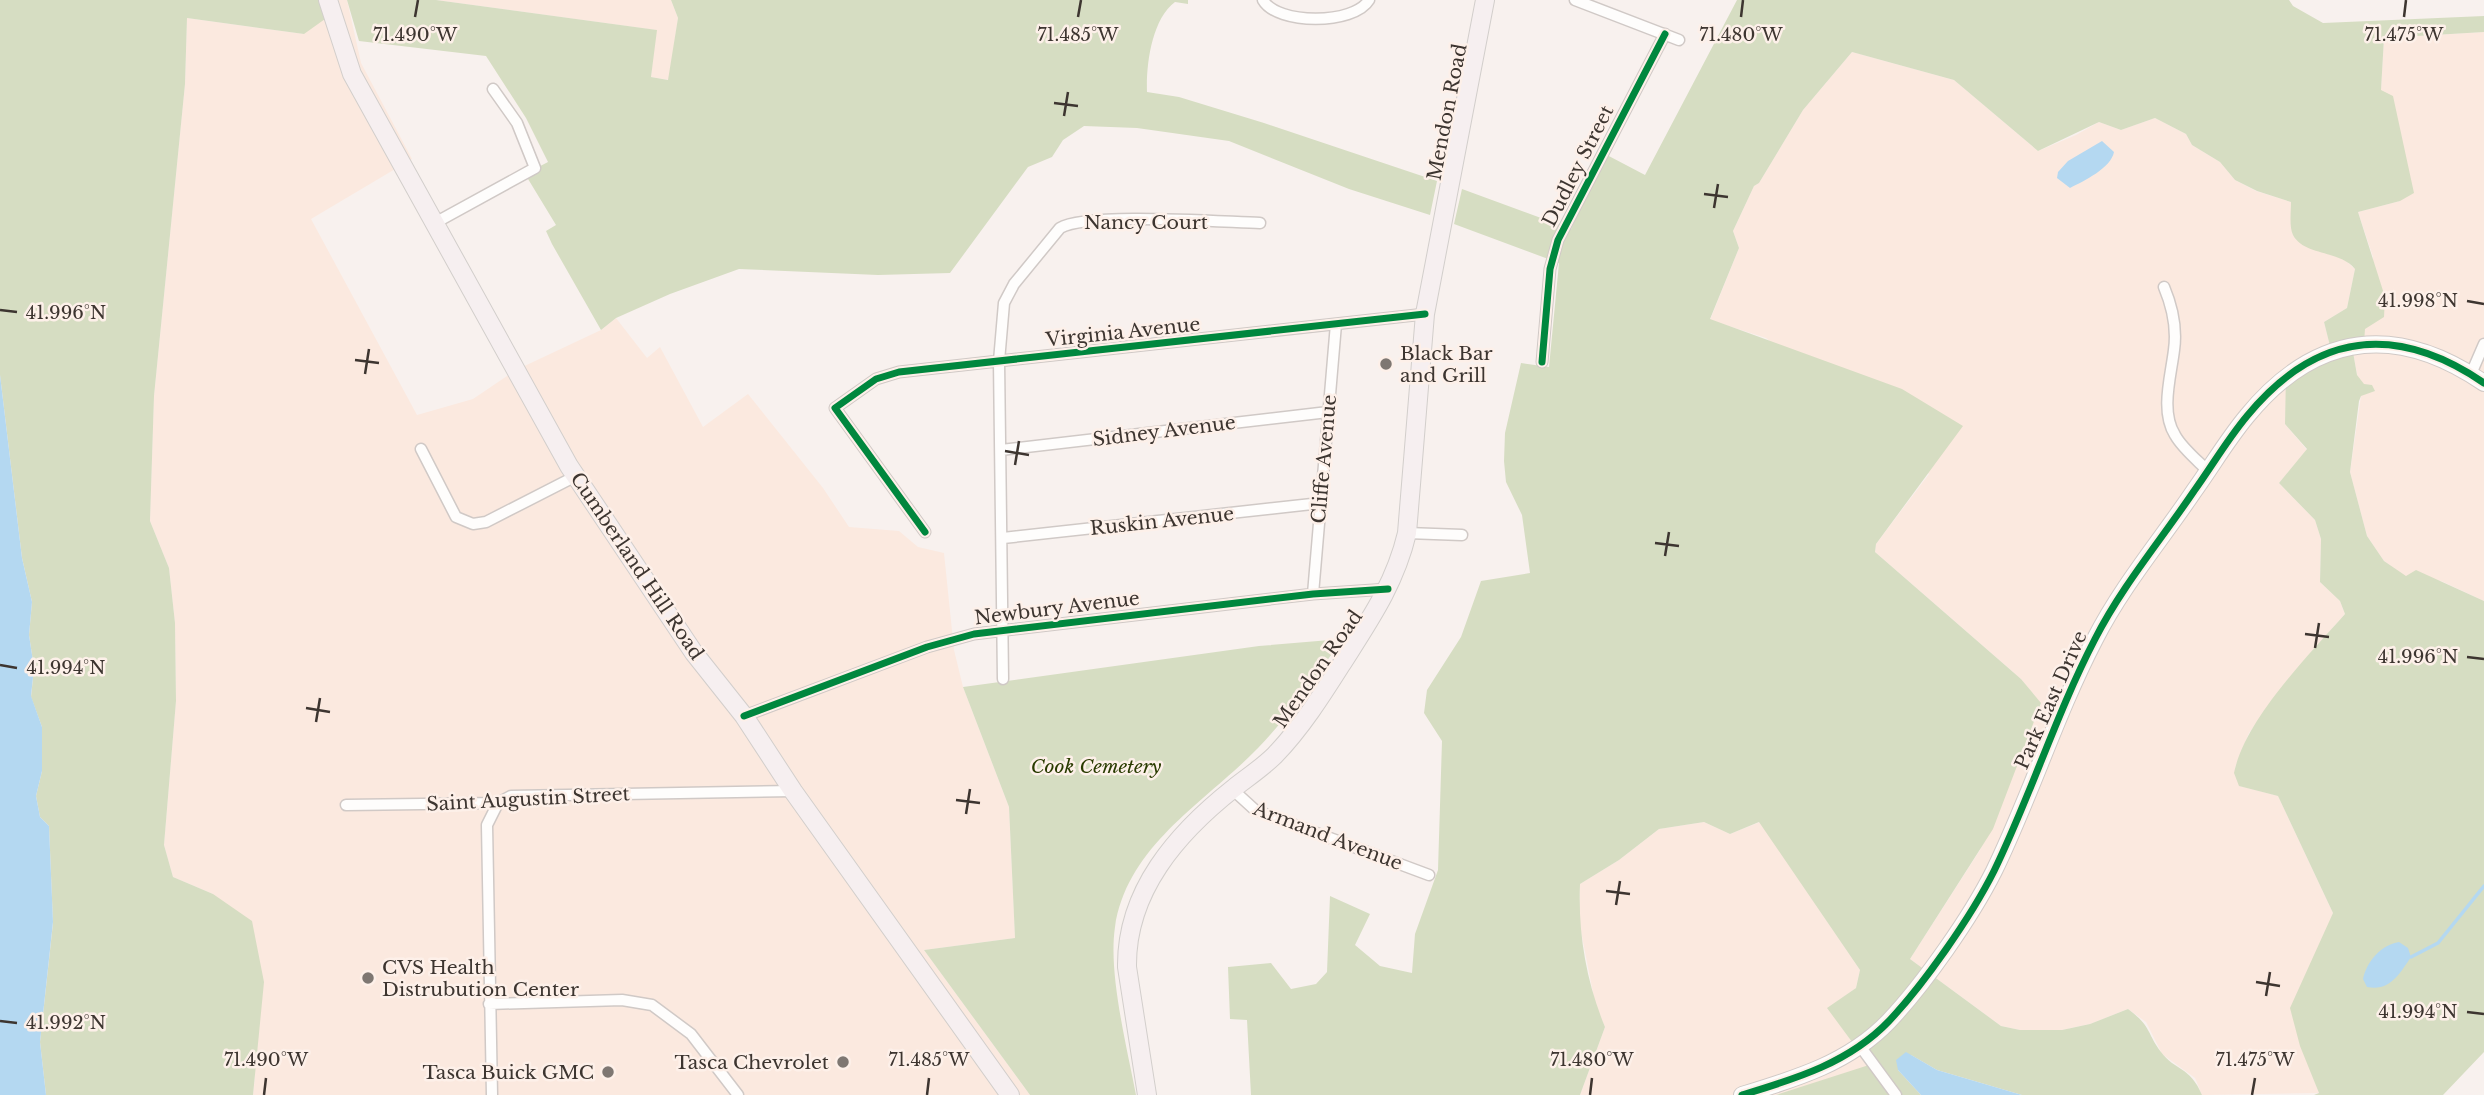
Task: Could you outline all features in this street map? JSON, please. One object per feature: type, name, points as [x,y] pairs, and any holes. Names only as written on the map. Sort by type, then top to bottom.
[{"type":"main road","name":"Cumberland Hill Road","points":[[328,0],[352,74],[536,411],[576,476],[701,662],[744,716],[793,791],[1010,1095]]},
{"type":"main road","name":"Mendon Road","points":[[1147,1095],[1127,967],[1129,930],[1148,882],[1167,853],[1191,826],[1232,789],[1267,763],[1286,742],[1368,627],[1400,563],[1408,533],[1425,314],[1485,0]]},
{"type":"street","points":[[1263,0],[1277,14],[1304,18],[1340,16],[1360,9],[1369,0]]},
{"type":"street","points":[[1575,0],[1679,40]]},
{"type":"street","name":"Dudley Street","points":[[1542,362],[1550,269],[1558,240],[1665,34]]},
{"type":"street","points":[[433,224],[536,168],[517,123],[493,89]]},
{"type":"street","name":"Nancy Court","points":[[1003,679],[999,361],[1005,298],[1060,228],[1068,223],[1108,220],[1260,223]]},
{"type":"street","points":[[2164,287],[2172,310],[2174,334],[2168,401],[2169,421],[2176,438],[2208,471]]},
{"type":"street","name":"Virginia Avenue","points":[[925,532],[835,408],[885,375],[1425,314]]},
{"type":"street","name":"Cliffe Avenue","points":[[1312,594],[1336,324]]},
{"type":"street","name":"Park East Drive","points":[[1742,1095],[1816,1070],[1860,1046],[1903,1005],[1983,891],[2095,637],[2122,593],[2248,414],[2280,381],[2297,368],[2333,352],[2370,344],[2409,346],[2435,354],[2478,378]]},
{"type":"street","points":[[2478,378],[2484,344]]},
{"type":"street","name":"Sidney Avenue","points":[[1001,450],[1328,412]]},
{"type":"street","points":[[421,449],[456,517],[473,524],[486,522],[576,476]]},
{"type":"street","name":"Ruskin Avenue","points":[[1003,538],[1321,503]]},
{"type":"street","points":[[1408,533],[1462,535]]},
{"type":"street","name":"Newbury Avenue","points":[[744,716],[927,647],[1004,629],[1312,594],[1388,589]]},
{"type":"street","name":"Armand Avenue","points":[[1232,789],[1255,810],[1429,875]]},
{"type":"street","name":"Saint Augustin Street","points":[[346,805],[498,803],[512,796],[793,791]]},
{"type":"street","points":[[492,1095],[487,825],[498,803]]},
{"type":"street","points":[[489,1004],[622,1000],[652,1005],[691,1034],[738,1095]]},
{"type":"street","points":[[1860,1046],[1896,1095]]},
{"type":"shaded area","points":[[321,0],[347,0],[361,63],[412,159],[311,219],[417,415],[473,399],[516,370],[601,330],[616,318],[647,358],[660,347],[703,427],[748,394],[823,488],[849,527],[899,531],[918,547],[944,553],[954,650],[963,687],[1009,807],[1015,938],[924,950],[1030,1095],[253,1095],[255,1076],[213,894],[173,877],[164,845],[176,701],[175,623],[169,568],[150,521],[154,396],[185,84],[187,18],[304,34]]},
{"type":"shaded area","points":[[436,0],[671,0],[678,18],[669,80],[651,77],[656,30]]},
{"type":"shaded area","points":[[2484,32],[2484,601],[2441,581],[2406,577],[2384,561],[2367,536],[2350,472],[2361,396],[2353,352],[2365,329],[2373,257],[2358,212],[2400,201],[2381,90],[2384,38]]},
{"type":"shaded area","points":[[1852,52],[1954,80],[2038,151],[2099,122],[2121,130],[2155,118],[2186,134],[2192,145],[2220,162],[2235,180],[2256,191],[2291,202],[2292,233],[2346,261],[2355,269],[2347,308],[2324,322],[2331,350],[2285,424],[2307,450],[2279,483],[2315,520],[2321,539],[2320,582],[2340,601],[2345,614],[2305,659],[2249,733],[2235,768],[2240,786],[2278,796],[2333,913],[2328,928],[2309,1066],[2319,1093],[2202,1095],[2195,1078],[2162,1054],[2146,1022],[2128,1009],[2090,1024],[2062,1030],[2020,1030],[2001,1026],[1910,959],[1980,850],[2041,704],[2021,679],[1875,552],[1876,544],[1929,474],[1766,338],[1710,320],[1739,248],[1733,231],[1754,186],[1759,183],[1803,110]]},
{"type":"shaded area","points":[[1704,822],[1730,834],[1760,822],[1860,970],[1856,988],[1828,1008],[1869,1066],[1776,1095],[1580,1095],[1605,1027],[1595,1003],[1579,921],[1580,884],[1619,860],[1659,829]]},
{"type":"green space","points":[[0,0],[321,0],[325,19],[304,34],[187,18],[185,84],[154,396],[150,521],[169,568],[175,623],[176,701],[164,845],[173,877],[213,894],[252,921],[264,982],[253,1095],[46,1095],[40,1042],[53,923],[49,826],[40,817],[36,796],[42,771],[42,727],[31,697],[34,668],[29,635],[32,602],[22,558],[0,375]]},
{"type":"green space","points":[[347,0],[436,0],[657,30],[651,77],[668,80],[678,18],[671,0],[1188,0],[1188,4],[1175,2],[1161,19],[1149,56],[1147,92],[1179,97],[1264,123],[1437,181],[1430,215],[1349,189],[1229,141],[1137,128],[1084,126],[1063,140],[1052,157],[1028,167],[950,273],[878,275],[739,269],[670,294],[616,318],[601,330],[552,244],[546,231],[556,225],[525,174],[548,162],[526,118],[486,56],[359,41]]},
{"type":"green space","points":[[1737,0],[2289,0],[2293,6],[2323,23],[2484,16],[2484,32],[2384,38],[2381,90],[2393,96],[2414,193],[2400,201],[2358,212],[2385,297],[2384,317],[2365,329],[2364,343],[2353,352],[2357,375],[2364,384],[2372,385],[2375,391],[2361,396],[2359,401],[2350,472],[2367,536],[2384,561],[2406,576],[2416,570],[2484,601],[2484,1052],[2443,1095],[2314,1095],[2319,1093],[2300,1046],[2290,1008],[2333,913],[2278,796],[2239,786],[2234,773],[2240,752],[2264,710],[2345,614],[2340,601],[2320,582],[2321,539],[2315,520],[2279,483],[2307,449],[2285,424],[2286,374],[2331,350],[2324,322],[2347,308],[2355,269],[2341,259],[2298,242],[2291,228],[2291,202],[2257,191],[2235,180],[2220,162],[2192,145],[2186,134],[2155,118],[2121,130],[2099,122],[2038,151],[1954,80],[1852,52],[1803,110],[1759,183],[1754,186],[1733,231],[1739,248],[1710,319],[1902,389],[1963,426],[1876,544],[1875,552],[2021,679],[2041,703],[1993,829],[1910,959],[2001,1026],[2020,1030],[2062,1030],[2090,1024],[2128,1009],[2145,1025],[2166,1058],[2192,1079],[2202,1095],[2022,1095],[1937,1070],[1911,1055],[1898,1070],[1921,1095],[1776,1095],[1869,1065],[1827,1008],[1856,988],[1860,970],[1759,822],[1730,834],[1704,822],[1659,829],[1619,860],[1580,884],[1580,921],[1585,957],[1605,1027],[1580,1095],[1251,1095],[1247,1020],[1230,1019],[1228,967],[1271,963],[1291,989],[1316,984],[1327,972],[1330,896],[1370,914],[1355,945],[1380,966],[1412,973],[1415,934],[1438,870],[1442,741],[1424,713],[1427,690],[1461,637],[1481,581],[1530,573],[1522,515],[1506,482],[1505,433],[1521,363],[1549,367],[1559,263],[1454,224],[1462,189],[1571,229],[1605,154],[1645,175]]},
{"type":"green space","name":"Cook Cemetery","points":[[1342,639],[1270,735],[1152,849],[1135,872],[1122,898],[1115,927],[1114,966],[1136,1095],[1030,1095],[924,950],[1015,938],[1009,807],[963,687],[1259,646]]},
{"type":"water","points":[[2102,141],[2114,152],[2102,169],[2070,188],[2057,178],[2058,172],[2068,161]]},
{"type":"water","points":[[0,375],[22,558],[32,602],[29,635],[34,668],[31,696],[42,727],[42,771],[36,796],[40,817],[49,826],[53,922],[40,1042],[46,1095],[0,1095]]},
{"type":"water","points":[[2399,942],[2408,948],[2411,957],[2403,969],[2394,980],[2382,987],[2367,987],[2363,979],[2371,960],[2381,950]]},
{"type":"water","points":[[1906,1052],[1937,1070],[2022,1095],[1921,1095],[1898,1070],[1896,1060]]},
{"type":"waterway","points":[[2411,957],[2438,943],[2484,886]]},
{"type":"cycle path","points":[[1542,362],[1550,269],[1558,240],[1665,34]]},
{"type":"cycle path","points":[[925,532],[835,408],[876,379],[899,372],[1425,314]]},
{"type":"cycle path","points":[[1742,1095],[1801,1076],[1857,1048],[1889,1021],[1932,969],[1973,909],[1994,871],[2068,696],[2106,619],[2233,434],[2273,388],[2301,367],[2329,353],[2358,346],[2389,345],[2420,351],[2451,364],[2484,383]]},
{"type":"cycle path","points":[[744,716],[927,647],[974,634],[1313,594],[1388,589]]},
{"type":"place","name":"Black Bar and Grill","points":[[1386,364]]},
{"type":"place","name":"CVS Health Distrubution Center","points":[[368,978]]},
{"type":"place","name":"Tasca Chevrolet","points":[[843,1062]]},
{"type":"place","name":"Tasca Buick GMC","points":[[608,1072]]}]
